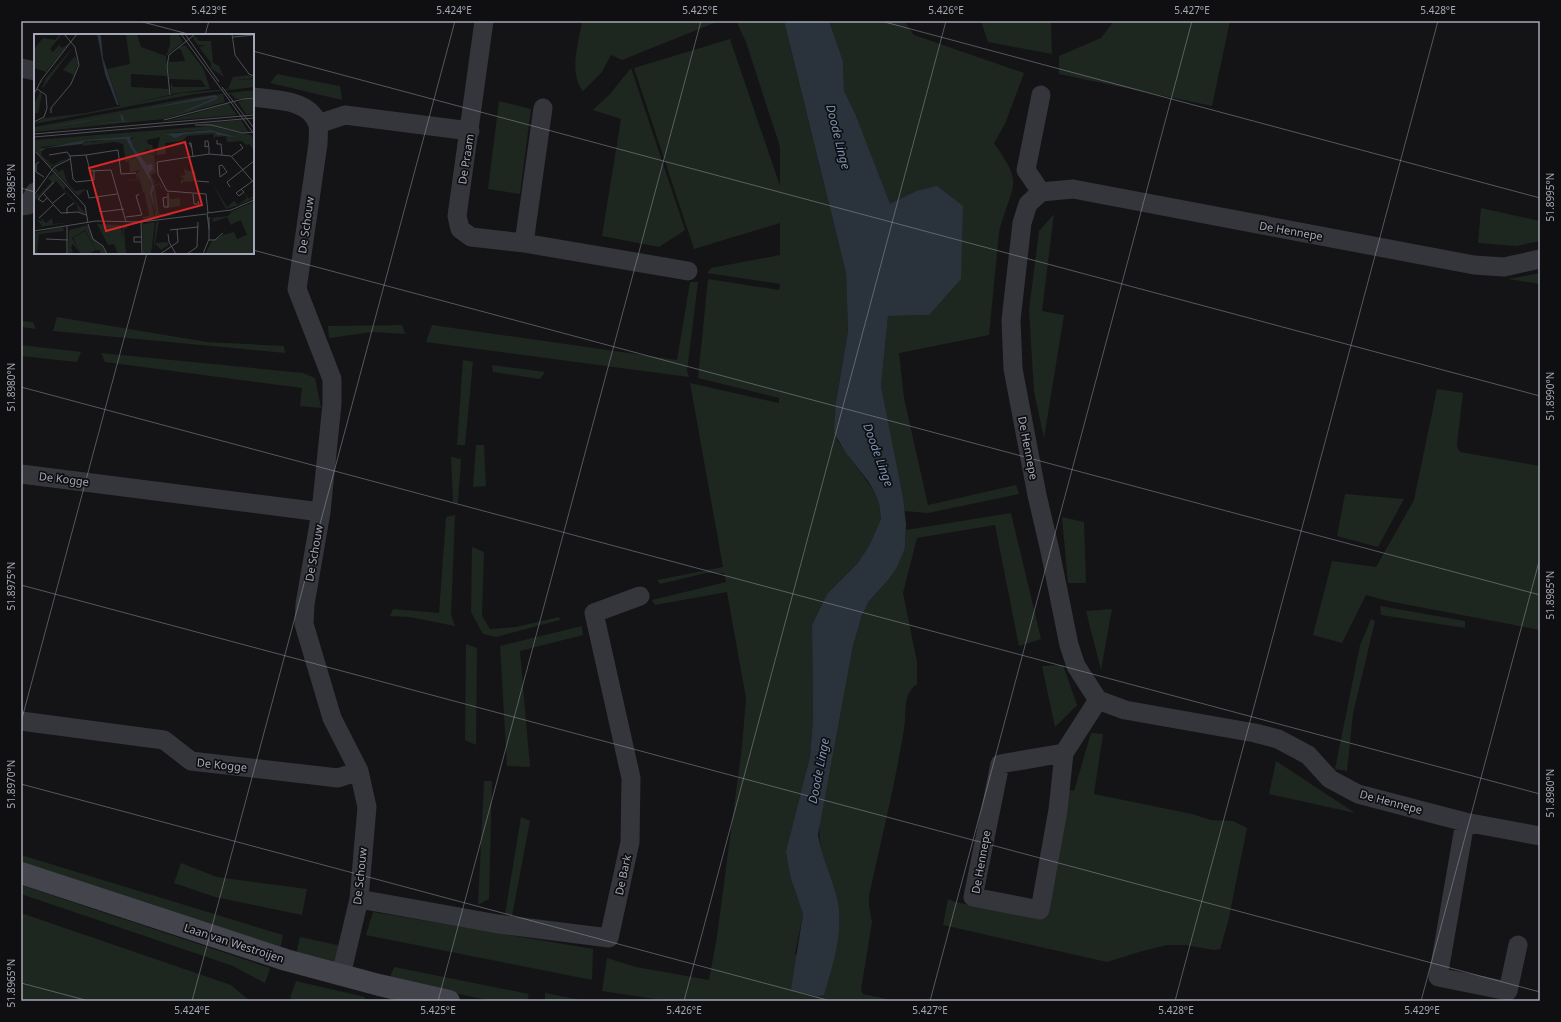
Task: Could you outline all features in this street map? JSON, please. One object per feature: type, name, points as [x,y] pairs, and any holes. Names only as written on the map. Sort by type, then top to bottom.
[{"type":"street","name":"De Praam","points":[[484,21],[470,131],[457,216],[460,229],[471,237],[524,243],[688,271]]},
{"type":"street","points":[[21,68],[34,71]]},
{"type":"street","points":[[1041,95],[1026,170],[1041,192]]},
{"type":"street","points":[[254,97],[291,101],[308,110],[318,124],[345,115],[470,131]]},
{"type":"street","points":[[524,243],[543,108]]},
{"type":"street","name":"De Schouw","points":[[318,124],[318,144],[297,289],[332,380],[330,439],[321,512],[305,604],[304,624],[332,718],[359,771],[367,807],[359,899],[341,975]]},
{"type":"street","name":"De Hennepe","points":[[1540,259],[1504,267],[1474,265],[1073,189],[1041,192],[1028,204],[1022,223],[1011,320],[1013,369],[1037,495],[1069,645],[1076,666],[1098,700],[1126,710],[1255,733],[1278,739],[1308,755],[1330,779],[1358,794],[1465,822],[1540,836]]},
{"type":"street","points":[[21,206],[28,205],[34,194]]},
{"type":"street","name":"De Kogge","points":[[21,474],[321,512]]},
{"type":"street","name":"De Bark","points":[[359,899],[498,924],[609,938],[630,842],[631,778],[594,612],[640,596]]},
{"type":"street","name":"De Hennepe","points":[[1064,754],[1000,764],[973,897],[1040,910],[1058,810],[1064,754],[1098,700]]},
{"type":"street","name":"De Kogge","points":[[21,721],[164,740],[191,761],[338,778],[359,771]]},
{"type":"street","points":[[1465,822],[1438,977],[1508,991],[1518,945]]},
{"type":"street","name":"Laan van Westroijen","points":[[21,873],[286,960],[449,1001]]},
{"type":"shaded area","points":[[582,21],[719,21],[622,60],[611,55],[602,72],[583,91],[576,75],[575,66]]},
{"type":"shaded area","points":[[736,21],[784,21],[846,273],[848,331],[836,402],[837,440],[874,491],[879,503],[881,519],[869,546],[857,564],[827,594],[812,625],[813,719],[810,757],[803,790],[791,879],[803,914],[795,954],[831,969],[840,919],[838,902],[822,853],[819,833],[820,822],[853,646],[862,615],[869,601],[889,579],[905,548],[906,530],[1011,513],[1041,639],[1019,646],[995,525],[917,538],[903,593],[917,662],[917,684],[912,688],[907,698],[905,723],[888,813],[869,896],[872,922],[861,990],[863,994],[896,1001],[668,1001],[602,991],[607,958],[636,967],[709,980],[717,936],[742,747],[746,698],[727,592],[655,605],[652,600],[726,582],[724,573],[706,573],[660,584],[657,580],[723,567],[690,383],[779,403],[779,398],[698,378],[708,279],[779,290],[780,284],[707,273],[711,268],[780,255],[780,223],[694,249],[634,68],[730,39],[780,186],[780,147],[746,42]]},
{"type":"shaded area","points":[[829,21],[904,21],[914,35],[1024,73],[1005,124],[994,143],[1010,168],[1013,185],[999,233],[989,335],[899,353],[904,398],[928,505],[1016,485],[1019,494],[928,513],[904,511],[881,386],[888,316],[929,315],[916,191],[890,205],[855,113],[844,91],[843,61]]},
{"type":"shaded area","points":[[981,21],[1051,21],[1052,54],[988,42]]},
{"type":"shaded area","points":[[1114,21],[1230,21],[1212,106],[1059,74],[1059,56],[1101,38]]},
{"type":"shaded area","points":[[631,68],[685,230],[659,247],[602,236],[621,119],[593,110],[609,95]]},
{"type":"shaded area","points":[[277,74],[340,86],[342,100],[270,83]]},
{"type":"shaded area","points":[[499,101],[531,109],[520,194],[488,189]]},
{"type":"shaded area","points":[[1481,208],[1540,221],[1540,241],[1516,246],[1478,243]]},
{"type":"shaded area","points":[[1054,214],[1042,311],[1064,315],[1044,438],[1034,392],[1029,310],[1039,231]]},
{"type":"shaded area","points":[[1540,273],[1540,284],[1508,279]]},
{"type":"shaded area","points":[[690,282],[698,282],[687,371],[689,377],[426,342],[432,325],[677,360]]},
{"type":"shaded area","points":[[57,317],[207,342],[284,346],[285,353],[53,331]]},
{"type":"shaded area","points":[[21,321],[33,322],[36,329],[21,327]]},
{"type":"shaded area","points":[[402,325],[405,334],[373,332],[329,338],[328,326]]},
{"type":"shaded area","points":[[21,345],[81,352],[77,362],[21,356]]},
{"type":"shaded area","points":[[101,353],[303,373],[315,378],[321,408],[300,406],[302,388],[105,362]]},
{"type":"shaded area","points":[[463,360],[473,362],[465,445],[457,445]]},
{"type":"shaded area","points":[[492,365],[545,372],[540,379],[493,372]]},
{"type":"shaded area","points":[[1437,389],[1463,393],[1457,444],[1460,452],[1540,466],[1540,630],[1388,601],[1366,595],[1342,643],[1313,635],[1332,561],[1376,567],[1414,500]]},
{"type":"shaded area","points":[[476,445],[484,445],[486,486],[473,487]]},
{"type":"shaded area","points":[[451,457],[461,459],[458,503],[453,502]]},
{"type":"shaded area","points":[[1345,494],[1404,499],[1378,547],[1337,536]]},
{"type":"shaded area","points":[[455,515],[451,615],[455,626],[410,617],[390,616],[393,609],[439,613],[446,517]]},
{"type":"shaded area","points":[[1062,517],[1084,522],[1086,583],[1068,583]]},
{"type":"shaded area","points":[[472,547],[484,552],[482,616],[490,629],[516,627],[559,617],[560,620],[496,637],[483,634],[471,612]]},
{"type":"shaded area","points":[[1380,606],[1465,621],[1465,628],[1381,615]]},
{"type":"shaded area","points":[[1112,609],[1101,670],[1086,611]]},
{"type":"shaded area","points":[[1371,619],[1375,621],[1353,714],[1347,771],[1335,769],[1360,645]]},
{"type":"shaded area","points":[[582,626],[583,635],[520,651],[530,767],[507,766],[500,646]]},
{"type":"shaded area","points":[[466,644],[477,648],[476,745],[465,740]]},
{"type":"shaded area","points":[[1063,665],[1077,705],[1055,727],[1042,666]]},
{"type":"shaded area","points":[[1091,733],[1103,734],[1094,794],[1192,814],[1211,820],[1233,821],[1247,828],[1228,922],[1220,949],[1214,950],[1185,945],[1167,945],[1107,962],[943,925],[948,899],[955,902],[1039,919],[1069,790],[1074,791]]},
{"type":"shaded area","points":[[1276,761],[1355,813],[1269,794]]},
{"type":"shaded area","points":[[484,781],[492,781],[489,899],[478,905]]},
{"type":"shaded area","points":[[521,817],[530,821],[512,916],[505,914]]},
{"type":"shaded area","points":[[21,855],[283,935],[280,950],[21,869]]},
{"type":"shaded area","points":[[181,863],[217,877],[307,889],[302,915],[215,897],[174,883]]},
{"type":"shaded area","points":[[21,885],[270,968],[265,983],[233,966],[21,894]]},
{"type":"shaded area","points":[[373,912],[593,949],[592,980],[366,935]]},
{"type":"shaded area","points":[[21,913],[231,985],[250,1001],[21,1001]]},
{"type":"shaded area","points":[[300,937],[342,946],[336,965],[296,955]]},
{"type":"shaded area","points":[[394,967],[529,994],[527,1001],[493,1001],[389,980]]},
{"type":"shaded area","points":[[296,981],[365,997],[364,1001],[299,1001],[290,998]]},
{"type":"shaded area","points":[[545,993],[586,1001],[545,1001]]},
{"type":"water","name":"Doode Linge","points":[[784,21],[829,21],[843,61],[844,91],[855,113],[890,204],[916,191],[937,186],[963,206],[961,279],[929,315],[888,316],[881,386],[903,498],[906,524],[905,548],[897,567],[889,579],[869,601],[862,615],[853,646],[818,835],[838,902],[839,926],[834,961],[824,995],[817,996],[791,990],[803,914],[791,879],[786,852],[810,757],[813,719],[812,625],[827,594],[857,564],[869,546],[881,519],[879,503],[874,491],[846,453],[834,433],[836,402],[848,331],[846,273]]}]
